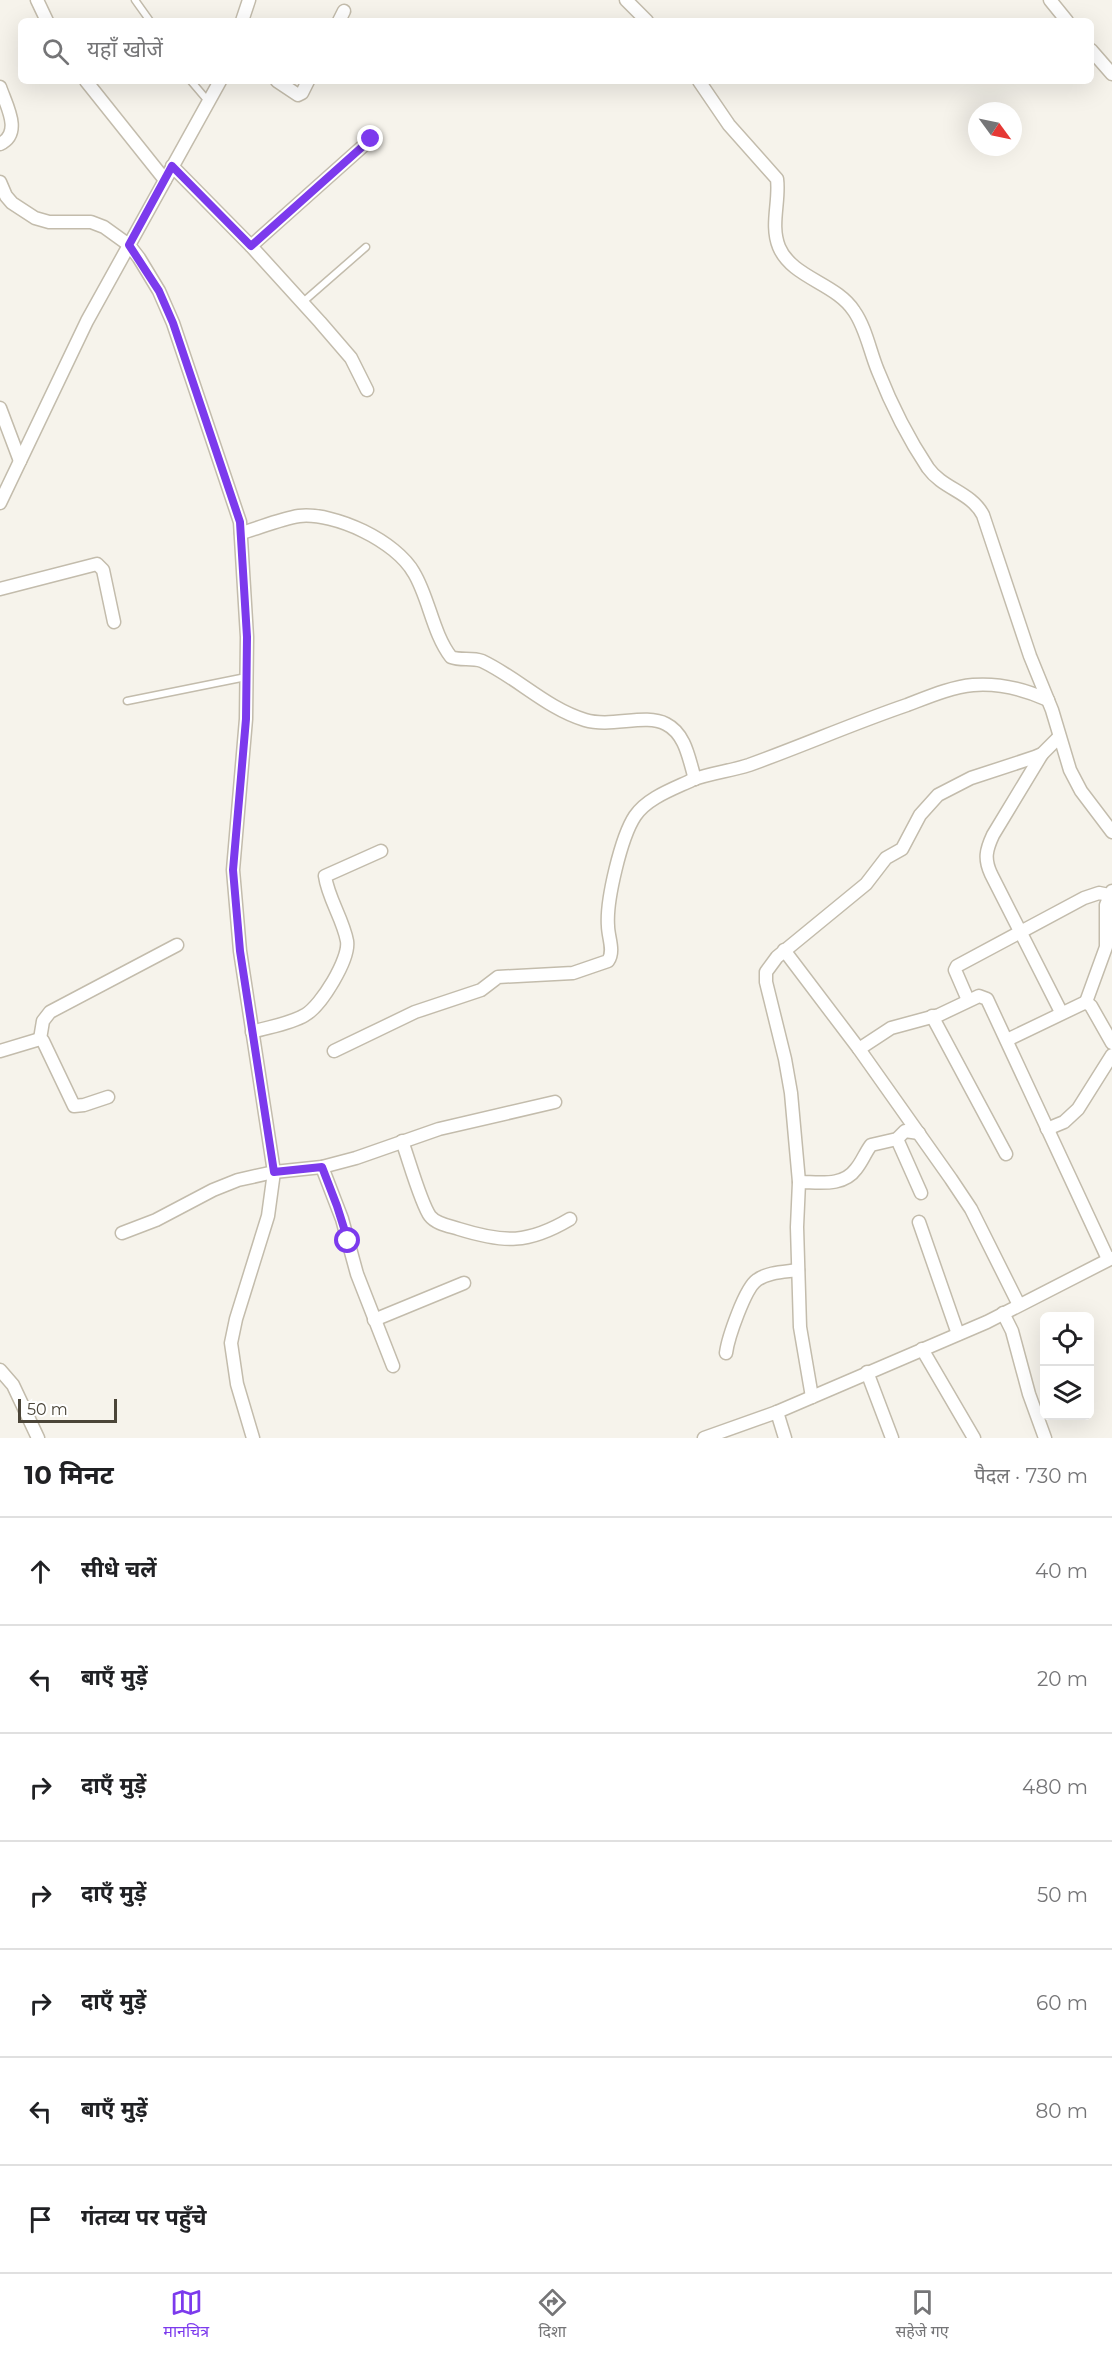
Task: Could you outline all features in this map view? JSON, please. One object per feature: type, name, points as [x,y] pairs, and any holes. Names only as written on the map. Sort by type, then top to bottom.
[{"type":"street","points":[[37,0],[46,18]]},
{"type":"street","points":[[243,18],[249,0]]},
{"type":"street","points":[[626,0],[644,18]]},
{"type":"street","points":[[1050,0],[1065,18]]},
{"type":"street","points":[[1094,54],[1112,74]]},
{"type":"street","points":[[88,84],[165,180]]},
{"type":"street","points":[[0,503],[87,321],[218,84]]},
{"type":"street","points":[[282,84],[298,95],[302,93],[306,84]]},
{"type":"street","points":[[701,84],[729,125],[777,179],[776,237],[785,258],[793,266],[839,294],[849,303],[856,313],[878,372],[898,415],[929,468],[948,487],[978,505],[983,514],[1030,656],[1048,700],[1064,755],[1081,791],[1112,832]]},
{"type":"street","points":[[0,87],[12,125],[9,136],[0,144]]},
{"type":"street","points":[[251,246],[371,139]]},
{"type":"street","points":[[172,166],[251,246],[351,358],[367,390]]},
{"type":"street","points":[[0,182],[12,203],[35,218],[49,222],[91,222],[104,226],[129,245],[159,291],[173,323],[240,522],[247,637],[246,719],[233,870],[240,951],[274,1172],[268,1216],[231,1342],[237,1384],[253,1438]]},
{"type":"street","points":[[0,408],[20,461]]},
{"type":"street","points":[[241,533],[297,516],[309,516],[346,523],[385,544],[396,552],[415,573],[451,657],[467,657],[482,662],[543,701],[583,719],[608,724],[640,720],[666,724],[682,739],[695,779]]},
{"type":"street","points":[[0,589],[97,564],[103,570],[114,622]]},
{"type":"street","points":[[334,1051],[416,1011],[481,990],[498,977],[573,973],[608,961],[612,953],[608,919],[615,868],[629,827],[635,816],[652,800],[695,779],[747,765],[851,724],[970,685],[1006,687],[1048,700]]},
{"type":"street","points":[[1059,736],[1042,754],[993,835],[985,858],[1061,1012]]},
{"type":"street","points":[[812,1397],[800,1327],[799,1182],[791,1093],[766,982],[766,972],[770,964],[784,950],[866,884],[886,858],[902,849],[920,815],[939,795],[971,778],[1042,754]]},
{"type":"street","points":[[252,1032],[304,1016],[318,1003],[343,963],[348,950],[344,928],[325,876],[381,851]]},
{"type":"street","points":[[968,1000],[955,970],[957,966],[1021,934],[1084,898],[1110,893],[1106,905],[1106,947],[1086,1002],[1061,1012],[1007,1040]]},
{"type":"street","points":[[108,1096],[84,1105],[74,1106],[40,1039],[43,1021],[50,1012],[177,945]]},
{"type":"street","points":[[784,950],[919,1133],[971,1209],[1019,1305]]},
{"type":"street","points":[[704,1438],[777,1412],[958,1334],[1110,1259],[987,999],[979,996],[932,1016],[891,1028],[858,1049]]},
{"type":"street","points":[[1086,1002],[1091,1006],[1112,1043]]},
{"type":"street","points":[[932,1016],[1006,1154]]},
{"type":"street","points":[[0,1051],[40,1039]]},
{"type":"street","points":[[1047,1129],[1064,1122],[1078,1109],[1112,1055]]},
{"type":"street","points":[[122,1233],[156,1220],[213,1190],[238,1180],[274,1172],[322,1167],[465,1122],[555,1102]]},
{"type":"street","points":[[799,1182],[829,1183],[846,1179],[857,1168],[871,1145],[897,1139],[905,1131],[919,1133]]},
{"type":"street","points":[[897,1139],[921,1193]]},
{"type":"street","points":[[402,1141],[428,1214],[442,1224],[490,1238],[507,1239],[537,1235],[570,1219]]},
{"type":"street","points":[[322,1167],[337,1206],[357,1274],[393,1366]]},
{"type":"street","points":[[919,1222],[958,1334]]},
{"type":"street","points":[[726,1353],[729,1337],[752,1284],[765,1275],[798,1270]]},
{"type":"street","points":[[374,1320],[464,1283]]},
{"type":"street","points":[[1003,1313],[1012,1331],[1029,1394],[1045,1438]]},
{"type":"street","points":[[922,1349],[974,1438]]},
{"type":"street","points":[[0,1370],[13,1386],[38,1438]]},
{"type":"street","points":[[867,1372],[892,1438]]},
{"type":"street","points":[[777,1412],[785,1438]]},
{"type":"lane","points":[[135,0],[148,18]]},
{"type":"lane","points":[[194,84],[209,101]]},
{"type":"lane","points":[[303,303],[366,247]]},
{"type":"lane","points":[[127,701],[246,677]]},
{"type":"route","points":[[348,1241],[322,1167],[302,1171],[274,1172],[240,951],[233,870],[246,719],[247,637],[240,522],[173,323],[159,291],[129,245],[172,166],[251,246],[371,139]]}]
